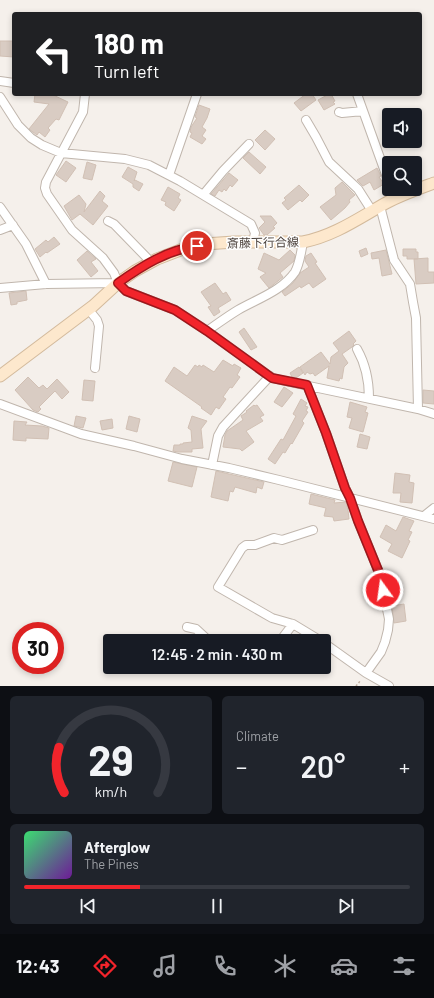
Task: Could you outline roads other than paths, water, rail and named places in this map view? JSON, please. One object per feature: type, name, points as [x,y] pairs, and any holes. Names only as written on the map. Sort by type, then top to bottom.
[{"type":"main road","name":"斎藤下行合線","points":[[422,186],[434,183]]},
{"type":"main road","name":"斎藤下行合線","points":[[0,376],[89,310],[118,283],[151,262],[188,247],[220,243],[303,242],[322,237],[344,227],[376,209],[391,196]]},
{"type":"street","points":[[0,81],[12,83]]},
{"type":"street","points":[[85,96],[83,112],[46,182],[45,188],[47,194],[72,230],[106,262],[114,273],[118,283],[126,291],[175,310],[270,376],[285,382],[369,398],[434,414]]},
{"type":"street","points":[[169,175],[195,96]]},
{"type":"street","points":[[358,96],[382,164]]},
{"type":"street","points":[[0,97],[18,125],[31,138],[42,146],[61,153],[125,159],[138,161],[148,165],[169,175],[239,215],[251,224],[255,232],[253,242]]},
{"type":"street","points":[[338,112],[363,111]]},
{"type":"street","points":[[306,120],[329,162],[358,189],[376,209],[394,260],[410,284],[416,318],[418,409]]},
{"type":"street","points":[[202,195],[249,144]]},
{"type":"street","points":[[0,207],[26,244],[46,284]]},
{"type":"street","points":[[108,221],[114,224],[151,262]]},
{"type":"street","points":[[0,230],[13,226]]},
{"type":"street","points":[[207,331],[237,310],[273,291],[290,278],[300,258],[303,242]]},
{"type":"street","points":[[0,288],[46,284],[118,283]]},
{"type":"street","points":[[89,310],[100,326],[95,368]]},
{"type":"street","points":[[357,349],[364,361],[369,387],[369,398]]},
{"type":"street","points":[[212,465],[218,436],[223,427],[270,376]]},
{"type":"street","points":[[307,385],[326,433],[345,488],[380,575],[389,619],[388,630],[383,647],[366,673]]},
{"type":"street","points":[[0,404],[81,434],[424,516],[434,520]]},
{"type":"street","points":[[424,516],[434,508]]},
{"type":"street","points":[[309,634],[293,624],[272,618],[218,587],[242,548],[246,545],[255,545],[274,538],[282,540],[313,530]]},
{"type":"street","points":[[285,634],[293,624]]},
{"type":"street","points":[[187,627],[196,629],[202,634]]},
{"type":"street","points":[[331,648],[366,673],[388,686]]}]
